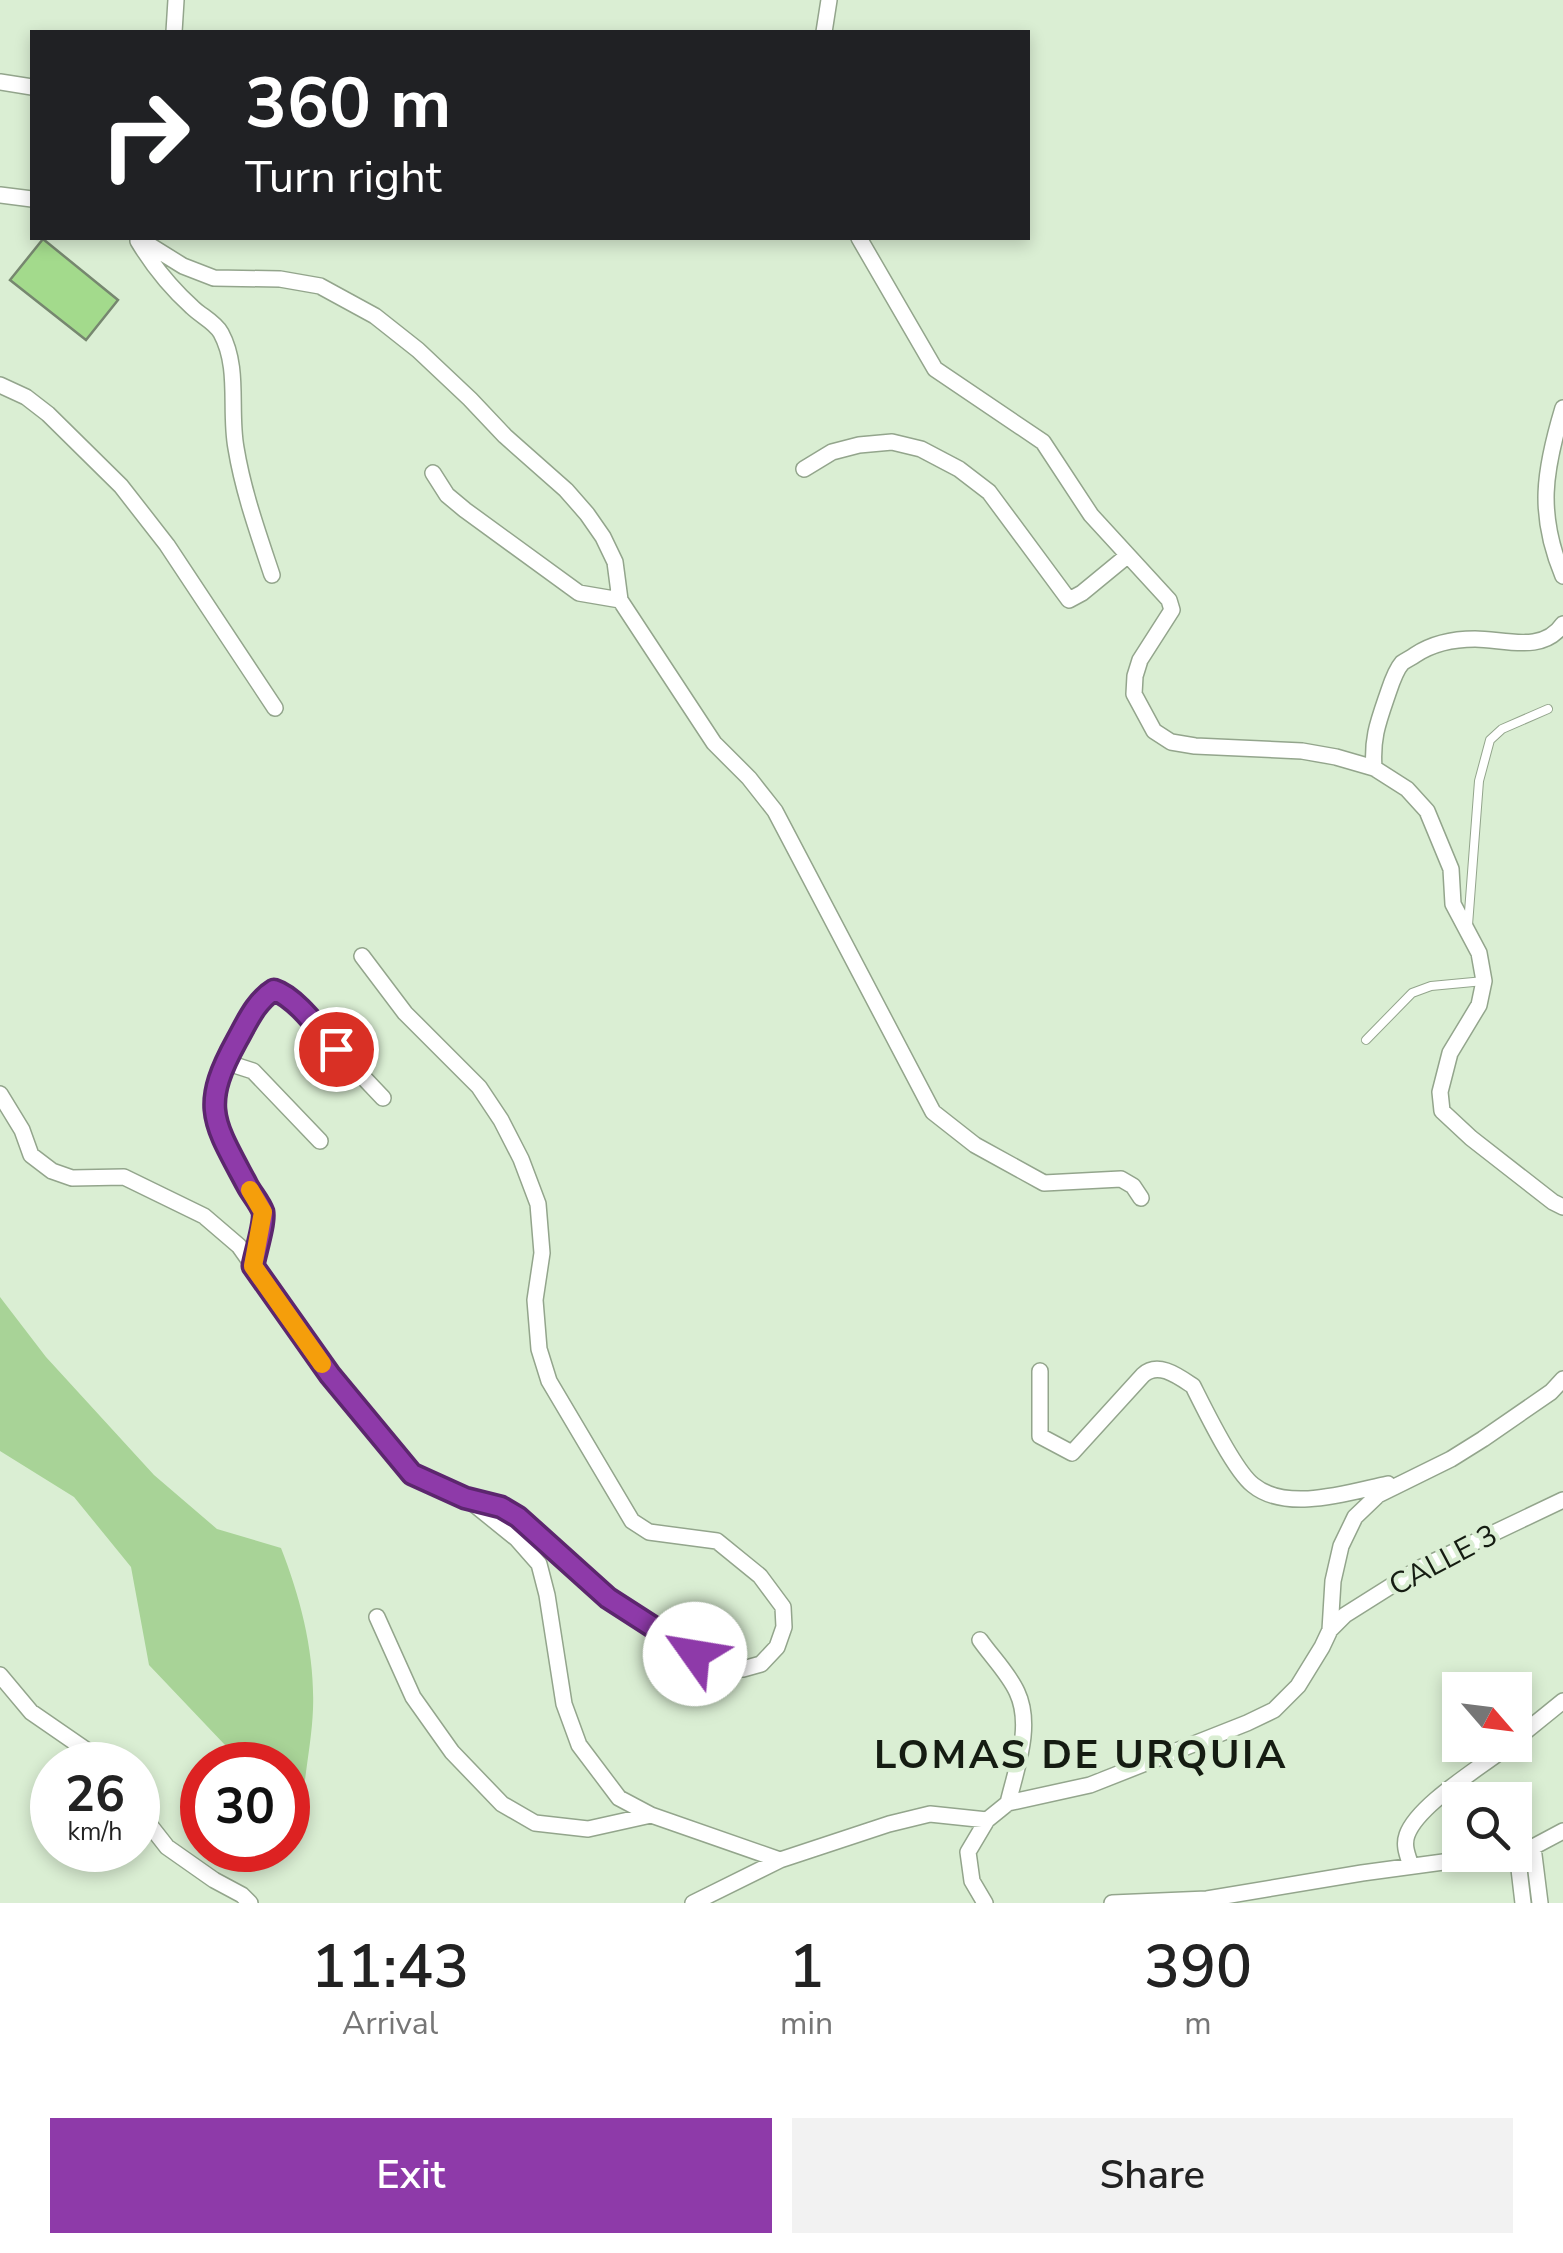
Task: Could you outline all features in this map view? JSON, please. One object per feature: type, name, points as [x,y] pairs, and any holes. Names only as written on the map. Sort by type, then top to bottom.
[{"type":"street","points":[[174,30],[176,0]]},
{"type":"street","points":[[824,30],[829,1]]},
{"type":"street","points":[[0,82],[30,87]]},
{"type":"street","points":[[0,195],[30,199]]},
{"type":"street","points":[[138,240],[168,284],[219,329],[229,352],[234,443],[272,575]]},
{"type":"street","points":[[140,240],[183,266],[214,278],[280,279],[320,286],[376,316],[470,398],[505,436],[566,490],[604,537],[616,562],[620,600],[714,743],[775,811],[933,1112],[974,1145],[1044,1182],[1121,1180],[1133,1186],[1141,1198]]},
{"type":"street","points":[[859,240],[934,368],[1043,442],[1091,515],[1169,600],[1172,610],[1140,660],[1135,676],[1134,694],[1154,731],[1171,742],[1302,751],[1374,768],[1407,789],[1427,812],[1451,869],[1453,904],[1478,952],[1484,980],[1479,1005],[1450,1053],[1440,1092],[1442,1111],[1471,1138],[1563,1207]]},
{"type":"street","points":[[0,385],[26,397],[48,414],[121,486],[168,545],[274,708]]},
{"type":"street","points":[[1563,408],[1549,456],[1544,504],[1563,576]]},
{"type":"street","points":[[804,470],[832,452],[859,444],[892,442],[921,448],[990,492],[1069,600],[1127,556]]},
{"type":"street","points":[[433,473],[447,495],[465,510],[579,594],[620,600]]},
{"type":"street","points":[[1374,768],[1372,744],[1391,683],[1402,664],[1426,648],[1452,640],[1511,644],[1539,640],[1557,632],[1563,624]]},
{"type":"street","points":[[0,1094],[32,1155],[52,1171],[72,1178],[124,1176],[204,1216],[239,1246],[330,1375],[412,1474],[518,1517],[608,1598],[705,1660],[743,1669],[761,1664],[777,1647],[784,1627],[784,1607],[760,1576],[717,1541],[650,1532],[632,1521],[549,1381],[539,1349],[536,1300],[542,1253],[538,1204],[520,1159],[479,1087],[405,1013],[362,956]]},
{"type":"street","points":[[253,1266],[263,1212],[218,1126],[213,1106],[225,1062],[268,992],[281,992],[290,1000],[383,1098]]},
{"type":"street","points":[[225,1062],[253,1071],[320,1141]]},
{"type":"street","points":[[1040,1371],[1040,1436],[1072,1454],[1142,1375],[1156,1368],[1193,1386],[1243,1476],[1264,1493],[1298,1500],[1412,1478]]},
{"type":"street","points":[[986,1903],[972,1881],[968,1852],[986,1820],[1008,1802],[1090,1785],[1274,1710],[1298,1686],[1331,1621],[1333,1581],[1341,1546],[1355,1518],[1378,1495],[1483,1439],[1551,1392],[1563,1379]]},
{"type":"street","points":[[465,1498],[517,1540],[539,1564],[564,1704],[579,1745],[619,1798],[651,1815],[780,1860]]},
{"type":"street","name":"CALLE 3","points":[[1331,1621],[1418,1569],[1563,1500]]},
{"type":"street","points":[[378,1616],[413,1697],[452,1752],[502,1804],[535,1823],[588,1830],[651,1815]]},
{"type":"street","points":[[980,1640],[1018,1692],[1024,1718],[1008,1802]]},
{"type":"street","points":[[0,1675],[30,1712],[74,1742]]},
{"type":"street","points":[[1532,1726],[1563,1701]]},
{"type":"street","points":[[1411,1866],[1406,1837],[1423,1811],[1486,1762]]},
{"type":"street","points":[[693,1903],[780,1860],[890,1824],[930,1814],[986,1820]]},
{"type":"street","points":[[1532,1845],[1563,1831]]},
{"type":"street","points":[[160,1838],[167,1847],[250,1903]]},
{"type":"street","points":[[1112,1903],[1207,1899],[1442,1862]]},
{"type":"street","points":[[1522,1872],[1523,1903]]},
{"type":"street","points":[[1529,1872],[1540,1903]]},
{"type":"lane","points":[[1467,930],[1479,781],[1490,740],[1502,729],[1548,709]]},
{"type":"lane","points":[[1366,1040],[1412,994],[1431,986],[1484,980]]},
{"type":"green space","points":[[0,1297],[46,1357],[154,1475],[217,1529],[281,1548],[309,1647],[313,1688],[309,1742],[222,1742],[149,1665],[131,1567],[74,1497],[0,1451]]},
{"type":"building","points":[[44,240],[118,300],[86,340],[10,280]]},
{"type":"slow traffic","points":[[250,1190],[263,1212],[253,1266],[322,1364]]},
{"type":"district","name":"LOMAS DE URQUIA","points":[[1081,1754]]},
{"type":"route","points":[[336,1049],[290,1000],[274,990],[253,1011],[225,1062],[213,1106],[218,1126],[263,1212],[253,1266],[330,1375],[412,1474],[518,1517],[608,1598],[695,1654]]}]
